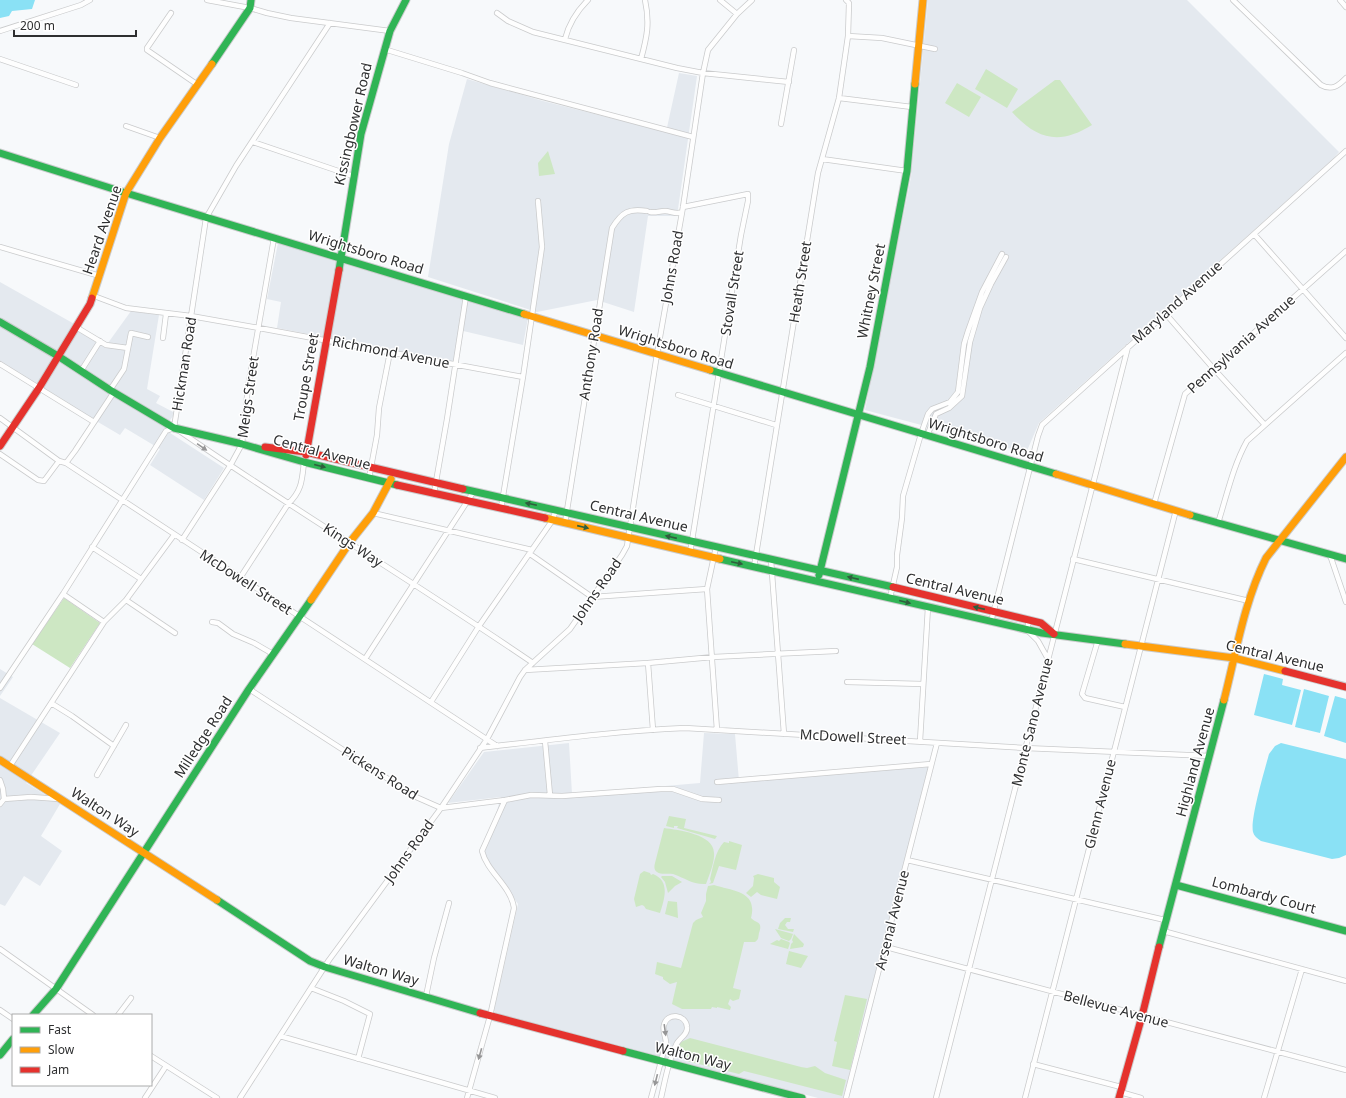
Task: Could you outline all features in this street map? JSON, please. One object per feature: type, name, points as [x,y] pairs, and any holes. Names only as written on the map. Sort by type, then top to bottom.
[{"type":"main road","name":"Kissingbower Road","points":[[339,258],[361,134],[390,31],[406,0]]},
{"type":"main road","name":"Whitney Street","points":[[817,581],[870,366],[907,171],[922,0]]},
{"type":"main road","name":"Heard Avenue","points":[[0,446],[39,388],[94,296],[126,193],[160,138],[198,85],[250,4]]},
{"type":"main road","name":"Wrightsboro Road","points":[[0,152],[206,218],[858,416],[1218,523],[1346,559]]},
{"type":"main road","name":"Troupe Street","points":[[304,462],[339,258]]},
{"type":"main road","name":"Central Avenue","points":[[1,324],[58,356],[112,391],[174,428],[242,444],[304,462],[390,483],[1027,630],[1234,658],[1346,687]]},
{"type":"main road","name":"Central Avenue","points":[[242,444],[306,452],[630,528],[892,587],[1043,624],[1054,634]]},
{"type":"main road","name":"Highland Avenue","points":[[1120,1092],[1142,1016],[1165,920],[1176,885],[1210,756],[1249,601],[1259,572],[1266,558],[1279,540],[1346,457]]},
{"type":"main road","name":"Milledge Road","points":[[34,1014],[56,989],[249,689],[300,617],[350,542],[373,513],[390,483],[392,473]]},
{"type":"main road","name":"Walton Way","points":[[0,760],[310,961],[325,967],[490,1016],[802,1098]]},
{"type":"main road","name":"Lombardy Court","points":[[1176,885],[1346,931]]},
{"type":"main road","points":[[0,1055],[12,1040]]},
{"type":"street","points":[[0,31],[81,5],[90,0]]},
{"type":"street","points":[[207,0],[250,4],[266,13],[291,18],[390,31]]},
{"type":"street","points":[[564,39],[572,20],[579,9],[588,0]]},
{"type":"street","points":[[641,59],[648,34],[648,11],[645,0]]},
{"type":"street","points":[[720,0],[737,14]]},
{"type":"street","name":"Johns Road","points":[[240,1098],[325,967],[441,808],[487,739],[520,677],[525,670],[570,630],[592,596],[622,556],[627,546],[657,354],[708,50],[737,14],[752,0]]},
{"type":"street","name":"Heath Street","points":[[754,567],[818,173],[839,98],[848,36],[850,3],[846,0]]},
{"type":"street","points":[[1233,0],[1321,85],[1330,88],[1338,86],[1346,78]]},
{"type":"street","points":[[1340,0],[1346,7]]},
{"type":"street","points":[[171,13],[147,50],[198,85]]},
{"type":"street","points":[[497,13],[508,21],[533,32],[641,59],[703,73],[789,82]]},
{"type":"street","name":"Hickman Road","points":[[0,688],[63,594],[166,431],[174,428],[206,218],[252,142],[330,23]]},
{"type":"street","points":[[848,36],[882,38],[935,49]]},
{"type":"street","points":[[384,49],[490,83],[693,137]]},
{"type":"street","points":[[781,124],[794,50]]},
{"type":"street","points":[[0,59],[76,85]]},
{"type":"street","points":[[839,98],[912,107]]},
{"type":"street","points":[[126,126],[160,138]]},
{"type":"street","points":[[252,142],[353,176]]},
{"type":"street","name":"Maryland Avenue","points":[[991,622],[1042,424],[1345,153]]},
{"type":"street","points":[[822,159],[907,171]]},
{"type":"street","name":"Stovall Street","points":[[682,209],[748,194],[690,553]]},
{"type":"street","points":[[501,508],[523,377],[542,247],[538,201]]},
{"type":"street","name":"Anthony Road","points":[[565,523],[612,228],[617,220],[630,210],[658,213],[665,211],[678,214],[682,209]]},
{"type":"street","points":[[1254,234],[1346,338]]},
{"type":"street","name":"Meigs Street","points":[[182,540],[230,466],[242,444],[248,388],[274,238]]},
{"type":"street","points":[[0,247],[101,276]]},
{"type":"street","name":"Pennsylvania Avenue","points":[[1154,504],[1185,394],[1346,250]]},
{"type":"street","points":[[890,598],[897,567],[896,555],[902,518],[903,496],[924,435],[928,414],[932,409],[950,402],[958,392],[964,344],[968,331],[982,292],[1004,256]]},
{"type":"street","name":"Richmond Avenue","points":[[94,296],[126,308],[191,316],[523,377]]},
{"type":"street","points":[[434,493],[466,296]]},
{"type":"street","points":[[163,338],[166,314]]},
{"type":"street","points":[[1165,314],[1265,425]]},
{"type":"street","points":[[76,327],[106,345],[128,348]]},
{"type":"street","points":[[66,463],[94,422],[124,369],[130,334],[148,337]]},
{"type":"street","points":[[81,371],[100,341]]},
{"type":"street","name":"Monte Sano Avenue","points":[[936,1098],[1128,347]]},
{"type":"street","points":[[369,478],[377,435],[379,408],[390,352]]},
{"type":"street","points":[[1218,523],[1240,453],[1247,441],[1346,353]]},
{"type":"street","points":[[0,364],[94,422]]},
{"type":"street","points":[[678,395],[776,425]]},
{"type":"street","name":"McDowell Street","points":[[0,418],[59,461],[66,463],[497,746]]},
{"type":"street","name":"Kings Way","points":[[174,428],[288,504],[350,542],[413,585],[479,626],[533,663]]},
{"type":"street","points":[[0,454],[38,480],[44,481],[59,461]]},
{"type":"street","name":"Troupe Street","points":[[240,578],[288,504],[296,497],[300,489],[304,462]]},
{"type":"street","points":[[365,659],[474,492]]},
{"type":"street","points":[[431,702],[479,626],[552,520],[556,510]]},
{"type":"street","name":"Glenn Avenue","points":[[1025,1098],[1176,510]]},
{"type":"street","points":[[373,513],[449,530],[531,552],[592,596],[707,589]]},
{"type":"street","points":[[10,766],[104,622],[126,600],[174,535]]},
{"type":"street","points":[[92,547],[141,580]]},
{"type":"street","points":[[716,547],[707,589],[717,730]]},
{"type":"street","points":[[1330,555],[1346,602]]},
{"type":"street","points":[[1073,559],[1249,601]]},
{"type":"street","points":[[771,560],[784,734]]},
{"type":"street","points":[[63,594],[104,622]]},
{"type":"street","points":[[126,600],[175,633]]},
{"type":"street","points":[[920,741],[928,607]]},
{"type":"street","points":[[1029,620],[1027,630],[1038,641],[1048,658]]},
{"type":"street","points":[[212,622],[218,623],[233,634],[254,643],[273,654]]},
{"type":"street","points":[[1098,640],[1082,694],[1085,698],[1125,707]]},
{"type":"street","points":[[525,670],[713,657],[836,651]]},
{"type":"street","points":[[648,662],[653,730]]},
{"type":"street","points":[[847,682],[923,684]]},
{"type":"street","name":"Pickens Road","points":[[249,689],[416,797],[441,808]]},
{"type":"street","points":[[51,703],[114,746]]},
{"type":"street","points":[[97,775],[126,725]]},
{"type":"street","name":"McDowell Street","points":[[480,748],[685,728],[1025,748],[1210,756]]},
{"type":"street","points":[[545,741],[550,795]]},
{"type":"street","name":"Arsenal Avenue","points":[[846,1098],[886,947],[937,743]]},
{"type":"street","points":[[717,782],[931,764]]},
{"type":"street","points":[[0,780],[4,799],[0,804]]},
{"type":"street","points":[[441,808],[505,800],[531,795],[562,796],[661,789],[673,789],[702,799],[719,800]]},
{"type":"street","points":[[4,799],[31,797],[61,799]]},
{"type":"street","points":[[467,1098],[490,1016],[514,908],[511,898],[488,865],[482,851],[505,800]]},
{"type":"street","points":[[907,860],[1165,920]]},
{"type":"street","points":[[426,996],[434,958],[449,903]]},
{"type":"street","points":[[1163,931],[1346,981]]},
{"type":"street","name":"Bellevue Avenue","points":[[886,947],[1346,1070]]},
{"type":"street","points":[[0,949],[92,1014]]},
{"type":"street","points":[[1264,1098],[1302,969]]},
{"type":"street","points":[[312,988],[344,1001],[370,1014],[358,1058]]},
{"type":"street","points":[[119,1014],[130,998]]},
{"type":"street","points":[[0,1010],[12,1019]]},
{"type":"street","points":[[651,1098],[666,1043],[666,1034],[663,1028],[664,1023],[671,1017],[682,1017],[687,1027],[686,1033],[678,1040],[676,1044],[661,1098]]},
{"type":"street","points":[[280,1036],[495,1098]]},
{"type":"street","points":[[152,1057],[217,1098]]},
{"type":"street","points":[[1033,1064],[1141,1098]]},
{"type":"street","points":[[145,1098],[166,1066]]},
{"type":"shaded area","points":[[928,0],[1187,0],[1339,152],[1039,423],[1026,453],[865,410],[911,177]]},
{"type":"shaded area","points":[[679,73],[697,76],[677,216],[648,216],[634,312],[597,300],[537,312],[428,277],[449,144],[467,79],[543,101],[666,132]]},
{"type":"shaded area","points":[[278,243],[343,264],[528,318],[523,345],[459,330],[454,362],[277,328],[281,302],[267,299]]},
{"type":"shaded area","points":[[0,282],[108,343],[131,311],[159,315],[147,389],[160,396],[156,403],[175,413],[164,429],[224,468],[204,500],[150,465],[160,449],[125,428],[120,435],[98,422],[96,424],[0,366]]},
{"type":"shaded area","points":[[0,669],[13,677],[0,696]]},
{"type":"shaded area","points":[[0,698],[60,733],[26,783],[60,804],[41,836],[62,851],[40,886],[24,876],[5,906],[0,904]]},
{"type":"shaded area","points":[[704,733],[735,734],[739,781],[929,767],[843,1098],[818,1098],[496,1013],[494,1011],[518,904],[486,858],[485,851],[501,797],[448,803],[484,752],[569,743],[572,794],[700,783]]},
{"type":"green space","points":[[986,69],[1018,89],[1007,108],[975,89]]},
{"type":"green space","points":[[1055,80],[1060,80],[1092,125],[1070,135],[1059,137],[1049,136],[1040,134],[1031,129],[1012,112]]},
{"type":"green space","points":[[957,83],[981,97],[969,117],[945,103]]},
{"type":"green space","points":[[548,151],[555,174],[539,176],[538,163]]},
{"type":"green space","points":[[64,598],[100,623],[70,668],[32,644]]},
{"type":"green space","points":[[669,816],[686,819],[684,828],[717,836],[715,839],[677,828],[678,826],[674,826],[674,828],[666,826]]},
{"type":"green space","points":[[664,828],[694,834],[708,841],[714,853],[714,860],[706,884],[689,881],[673,874],[660,873],[655,870],[654,868]]},
{"type":"green space","points":[[729,841],[742,845],[736,870],[719,866],[713,883],[709,884],[711,882],[710,879],[712,869],[718,850],[724,842],[729,843]]},
{"type":"green space","points":[[644,871],[659,877],[664,886],[665,891],[660,913],[646,909],[642,905],[636,907],[634,899],[640,874]]},
{"type":"green space","points":[[758,874],[774,878],[774,882],[780,887],[777,899],[761,895],[757,892],[751,897],[746,893],[753,886],[753,876]]},
{"type":"green space","points":[[672,876],[682,882],[668,893],[665,882],[661,877]]},
{"type":"green space","points":[[714,885],[736,891],[747,897],[751,902],[751,918],[760,925],[758,938],[755,942],[744,942],[733,988],[741,990],[739,999],[733,1001],[730,999],[728,1004],[731,1007],[730,1010],[717,1007],[712,1007],[711,1009],[682,1009],[672,1004],[677,982],[670,984],[663,979],[663,977],[655,974],[657,962],[681,968],[693,923],[703,917],[701,913],[706,901],[708,886]]},
{"type":"green space","points":[[668,901],[677,902],[678,918],[665,914]]},
{"type":"green space","points":[[785,918],[791,918],[790,922],[787,922],[785,925],[788,929],[794,929],[793,932],[778,929],[780,923]]},
{"type":"green space","points":[[775,929],[793,934],[791,939],[789,941],[781,938]]},
{"type":"green space","points":[[794,934],[804,944],[803,947],[790,949]]},
{"type":"green space","points":[[781,939],[790,943],[788,949],[770,944]]},
{"type":"green space","points":[[789,951],[808,956],[801,968],[786,964]]},
{"type":"green space","points":[[845,995],[867,999],[850,1070],[832,1066],[837,1042],[834,1041]]},
{"type":"green space","points":[[690,1038],[801,1067],[807,1068],[815,1066],[825,1073],[846,1080],[842,1096],[744,1071],[739,1074],[687,1061],[679,1044]]},
{"type":"water","points":[[0,0],[35,0],[32,9],[12,11],[9,16],[0,18]]},
{"type":"water","points":[[1264,674],[1283,679],[1282,685],[1301,690],[1292,725],[1254,715]]},
{"type":"water","points":[[1304,689],[1329,696],[1320,733],[1295,727]]},
{"type":"water","points":[[1335,696],[1346,699],[1346,743],[1324,736]]},
{"type":"water","points":[[1281,743],[1346,759],[1346,855],[1332,859],[1261,841],[1254,835],[1253,826],[1258,794],[1269,754],[1275,746]]},
{"type":"traffic: fast","points":[[212,64],[250,8],[251,0]]},
{"type":"traffic: fast","points":[[339,270],[361,134],[390,31],[406,0]]},
{"type":"traffic: fast","points":[[819,575],[870,367],[907,171],[915,84]]},
{"type":"traffic: fast","points":[[0,153],[126,193],[524,314]]},
{"type":"traffic: fast","points":[[0,322],[174,428],[242,444],[304,462],[397,485]]},
{"type":"traffic: fast","points":[[710,370],[1056,474]]},
{"type":"traffic: fast","points":[[463,489],[893,587]]},
{"type":"traffic: fast","points":[[1190,515],[1346,559]]},
{"type":"traffic: fast","points":[[720,559],[1042,633],[1125,644]]},
{"type":"traffic: fast","points":[[34,1014],[56,989],[249,689],[311,600]]},
{"type":"traffic: fast","points":[[1159,947],[1224,700]]},
{"type":"traffic: fast","points":[[1176,885],[1346,931]]},
{"type":"traffic: fast","points":[[217,900],[310,961],[325,967],[480,1013]]},
{"type":"traffic: fast","points":[[0,1055],[12,1040]]},
{"type":"traffic: fast","points":[[623,1051],[802,1098]]},
{"type":"traffic: slow","points":[[915,84],[923,0]]},
{"type":"traffic: slow","points":[[92,298],[126,193],[160,138],[212,64]]},
{"type":"traffic: slow","points":[[524,314],[710,370]]},
{"type":"traffic: slow","points":[[1224,700],[1246,610],[1258,575],[1266,558],[1346,457]]},
{"type":"traffic: slow","points":[[1056,474],[1190,515]]},
{"type":"traffic: slow","points":[[311,600],[350,542],[373,513],[391,479]]},
{"type":"traffic: slow","points":[[545,518],[720,559]]},
{"type":"traffic: slow","points":[[1125,644],[1234,658],[1285,671]]},
{"type":"traffic: slow","points":[[0,760],[217,900]]},
{"type":"traffic: jam","points":[[306,455],[339,270]]},
{"type":"traffic: jam","points":[[0,446],[39,388],[90,304],[92,298]]},
{"type":"traffic: jam","points":[[265,447],[306,452],[463,489]]},
{"type":"traffic: jam","points":[[397,485],[545,518]]},
{"type":"traffic: jam","points":[[893,587],[1041,623],[1054,634]]},
{"type":"traffic: jam","points":[[1285,671],[1346,687]]},
{"type":"traffic: jam","points":[[1119,1098],[1142,1016],[1159,947]]},
{"type":"traffic: jam","points":[[480,1013],[623,1051]]}]
